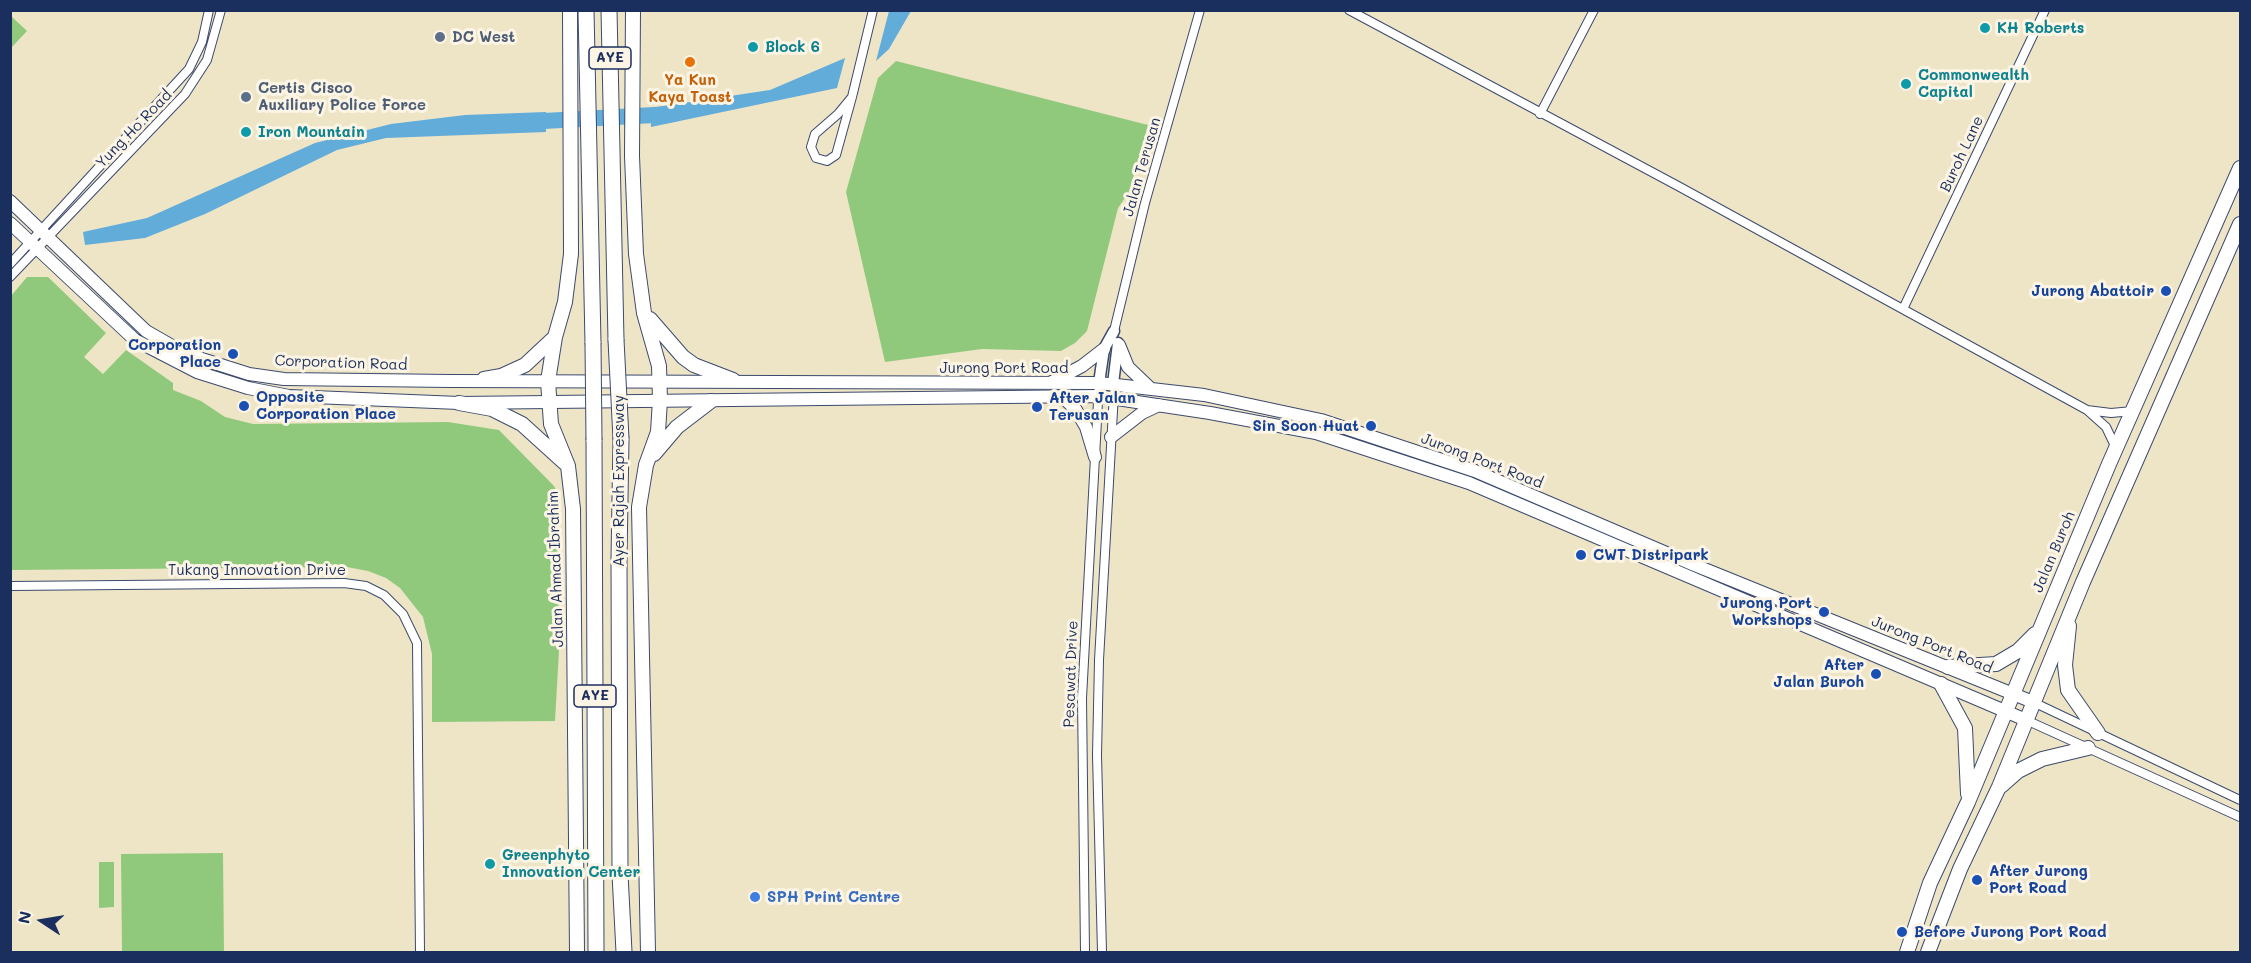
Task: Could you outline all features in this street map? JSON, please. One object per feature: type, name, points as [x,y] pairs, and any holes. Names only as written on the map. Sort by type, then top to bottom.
[{"type":"highway","name":"Ayer Rajah Expressway","points":[[586,10],[593,343],[596,952]]},
{"type":"highway","name":"Ayer Rajah Expressway","points":[[609,10],[616,340],[621,439],[618,559],[620,874],[624,952]]},
{"type":"main road","name":"Jalan Ahmad Ibrahim","points":[[570,10],[571,254],[565,302],[555,337],[548,381],[548,403],[551,424],[568,466],[573,509],[577,952]]},
{"type":"main road","points":[[633,10],[636,254],[644,313],[655,345],[660,382],[658,432],[646,465],[639,507],[648,952]]},
{"type":"main road","name":"Jalan Buroh","points":[[1907,952],[1930,883],[1968,802],[2116,449],[2241,168]]},
{"type":"main road","name":"Corporation Road","points":[[10,201],[46,233],[130,317],[186,354],[249,374],[284,378],[660,382]]},
{"type":"main road","points":[[10,223],[135,340],[197,372],[248,388],[289,396],[459,403],[660,400]]},
{"type":"main road","points":[[1928,952],[1960,869],[1999,787],[2069,615],[2241,224]]},
{"type":"main road","points":[[644,313],[683,357],[700,368],[733,380]]},
{"type":"main road","points":[[484,379],[501,376],[525,365],[555,337]]},
{"type":"main road","points":[[1119,345],[1128,368],[1151,388]]},
{"type":"main road","points":[[1051,383],[1082,366],[1104,349]]},
{"type":"main road","name":"Jurong Port Road","points":[[660,382],[733,380],[1051,383],[1098,390],[1114,398],[1316,434],[1469,483],[2026,720]]},
{"type":"main road","name":"Jurong Port Road","points":[[660,400],[1062,396],[1098,390],[1113,384],[1204,395],[1321,420],[1475,471],[1692,564],[2033,702]]},
{"type":"main road","points":[[1062,396],[1076,410],[1086,427],[1095,458]]},
{"type":"main road","points":[[646,465],[674,430],[711,401]]},
{"type":"main road","points":[[459,403],[492,409],[522,424],[568,466]]},
{"type":"main road","points":[[1111,437],[1142,413],[1160,405]]},
{"type":"main road","points":[[2069,615],[2065,665],[2068,690],[2084,717],[2098,733]]},
{"type":"main road","points":[[1948,667],[1996,664],[2018,651],[2040,628]]},
{"type":"main road","points":[[1941,684],[1953,700],[1965,728],[1968,802]]},
{"type":"main road","points":[[1999,787],[2018,771],[2042,759],[2088,748]]},
{"type":"street","name":"Yung Ho Road","points":[[46,233],[189,69],[202,42],[209,10]]},
{"type":"street","name":"Yung Ho Road","points":[[34,245],[185,94],[207,60],[221,10]]},
{"type":"street","points":[[852,97],[838,114],[814,135],[811,147],[816,158],[827,161],[836,155],[852,97],[873,10]]},
{"type":"street","name":"Jalan Terusan","points":[[1114,331],[1145,203],[1200,10]]},
{"type":"street","points":[[1349,10],[2087,410],[2106,427],[2116,449]]},
{"type":"street","points":[[1540,114],[1594,10]]},
{"type":"street","name":"Buroh Lane","points":[[1903,309],[2045,10]]},
{"type":"street","points":[[10,264],[34,245]]},
{"type":"street","points":[[10,277],[34,245]]},
{"type":"street","points":[[1113,384],[1119,345],[1114,331]]},
{"type":"street","points":[[1098,390],[1104,349],[1114,331]]},
{"type":"street","name":"Pesawat Drive","points":[[1102,952],[1097,755],[1099,660],[1113,384]]},
{"type":"street","name":"Pesawat Drive","points":[[1084,952],[1082,698],[1098,390]]},
{"type":"street","points":[[2087,410],[2111,413],[2133,411]]},
{"type":"street","name":"Tukang Innovation Drive","points":[[10,586],[344,583],[366,586],[384,595],[403,614],[417,643],[420,952]]},
{"type":"street","name":"Jurong Port Road","points":[[2033,702],[2241,801]]},
{"type":"street","name":"Jurong Port Road","points":[[2026,720],[2241,818]]},
{"type":"green space","points":[[10,15],[27,31],[11,48],[10,48]]},
{"type":"green space","points":[[896,61],[1148,125],[1129,192],[1118,208],[1087,331],[1075,343],[1061,351],[982,349],[885,362],[846,192],[878,78]]},
{"type":"green space","points":[[27,277],[48,277],[106,333],[84,357],[103,374],[126,350],[173,383],[173,390],[201,401],[225,417],[253,424],[448,422],[499,430],[554,486],[557,492],[559,651],[555,721],[432,722],[432,654],[423,617],[400,588],[386,578],[368,571],[347,567],[11,570],[11,296]]},
{"type":"green space","points":[[223,853],[224,952],[122,952],[121,854]]},
{"type":"green space","points":[[99,862],[114,862],[114,907],[99,908]]},
{"type":"water","points":[[889,11],[911,11],[889,49],[876,61]]},
{"type":"water","points":[[845,58],[837,88],[651,127],[650,108],[770,90]]},
{"type":"water","points":[[546,112],[546,132],[386,138],[337,150],[205,214],[145,238],[85,245],[83,232],[147,218],[315,143],[391,124],[465,115]]},
{"type":"waterway","points":[[525,122],[673,114]]},
{"type":"place","name":"KH Roberts","points":[[1985,28]]},
{"type":"place","name":"DC West","points":[[440,37]]},
{"type":"place","name":"Block 6","points":[[753,47]]},
{"type":"place","name":"Ya Kun Kaya Toast","points":[[690,62]]},
{"type":"place","name":"Commonwealth Capital","points":[[1906,84]]},
{"type":"place","name":"Certis Cisco Auxiliary Police Force","points":[[246,97]]},
{"type":"place","name":"Iron Mountain","points":[[246,132]]},
{"type":"place","name":"Jurong Abattoir","points":[[2166,291]]},
{"type":"place","name":"Corporation Place","points":[[233,354]]},
{"type":"place","name":"Opposite Corporation Place","points":[[244,406]]},
{"type":"place","name":"After Jalan Terusan","points":[[1037,407]]},
{"type":"place","name":"Sin Soon Huat","points":[[1371,426]]},
{"type":"place","name":"CWT Distripark","points":[[1581,555]]},
{"type":"place","name":"Jurong Port Workshops","points":[[1824,612]]},
{"type":"place","name":"After Jalan Buroh","points":[[1876,674]]},
{"type":"place","name":"Greenphyto Innovation Center","points":[[490,864]]},
{"type":"place","name":"After Jurong Port Road","points":[[1977,880]]},
{"type":"place","name":"SPH Print Centre","points":[[755,897]]},
{"type":"place","name":"Before Jurong Port Road","points":[[1902,932]]}]
